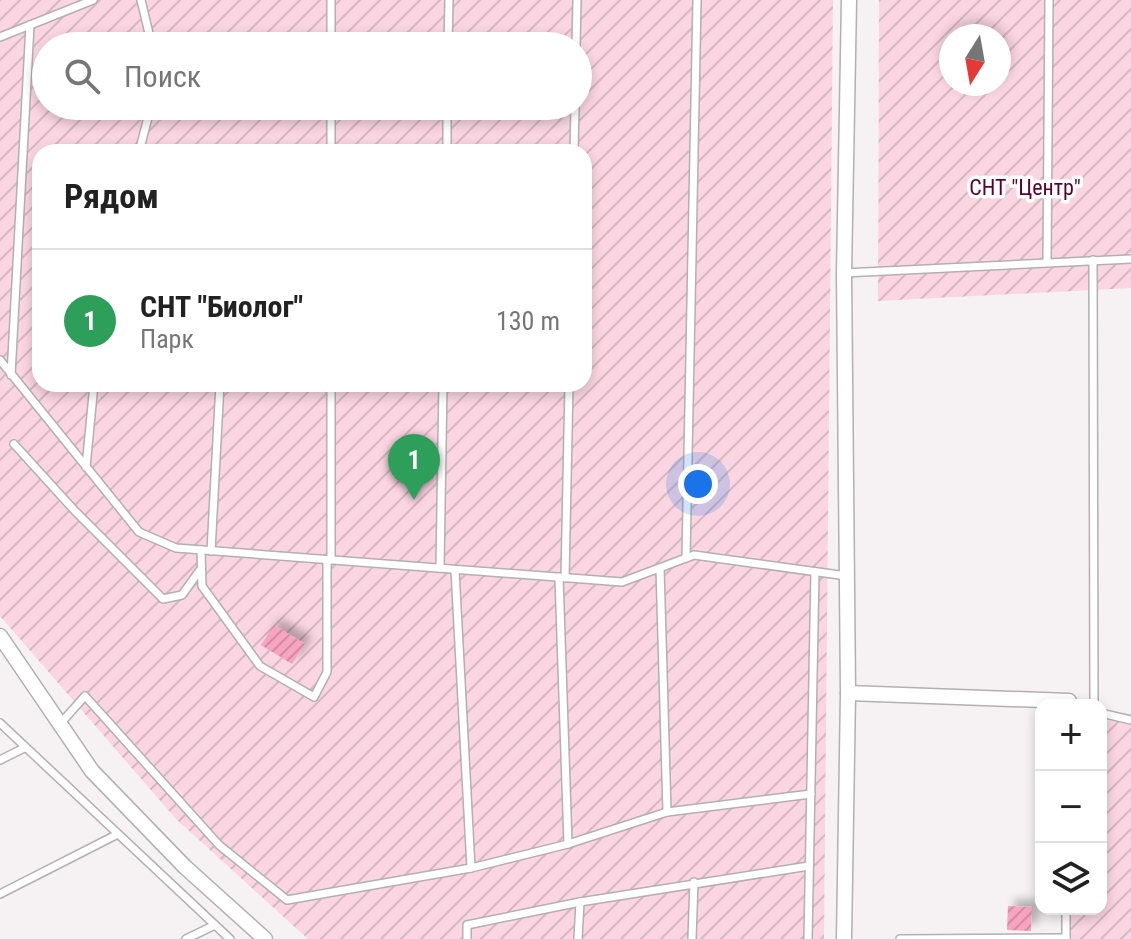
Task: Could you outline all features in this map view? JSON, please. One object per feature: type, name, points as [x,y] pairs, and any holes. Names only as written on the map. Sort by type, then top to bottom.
[{"type":"street","points":[[844,939],[848,693],[844,273],[849,0]]},
{"type":"street","points":[[0,636],[92,771],[185,867],[265,939]]},
{"type":"street","points":[[848,693],[1035,702]]},
{"type":"lane","points":[[0,37],[93,0]]},
{"type":"lane","points":[[141,0],[149,32]]},
{"type":"lane","points":[[331,0],[331,32]]},
{"type":"lane","points":[[448,32],[449,0]]},
{"type":"lane","points":[[576,32],[577,0]]},
{"type":"lane","points":[[686,558],[697,0]]},
{"type":"lane","points":[[1047,262],[1049,0]]},
{"type":"lane","points":[[11,375],[30,25]]},
{"type":"lane","points":[[141,144],[147,120]]},
{"type":"lane","points":[[331,120],[331,144]]},
{"type":"lane","points":[[447,120],[447,144]]},
{"type":"lane","points":[[574,144],[575,120]]},
{"type":"lane","points":[[844,273],[1131,259]]},
{"type":"lane","points":[[1093,260],[1094,699]]},
{"type":"lane","points":[[0,360],[139,532],[176,548],[622,582],[694,555],[847,576]]},
{"type":"lane","points":[[86,467],[93,392]]},
{"type":"lane","points":[[211,551],[220,392]]},
{"type":"lane","points":[[201,550],[202,586],[260,666],[314,697],[327,672],[331,392]]},
{"type":"lane","points":[[440,568],[443,392]]},
{"type":"lane","points":[[568,844],[562,578],[569,392]]},
{"type":"lane","points":[[14,444],[75,511],[163,599],[182,595],[201,568]]},
{"type":"lane","points":[[660,568],[667,812]]},
{"type":"lane","points":[[455,570],[471,868]]},
{"type":"lane","points":[[808,939],[815,572]]},
{"type":"lane","points":[[59,725],[85,696],[219,845],[287,900],[471,868],[568,844],[667,812],[811,794]]},
{"type":"lane","points":[[1107,714],[1131,720]]},
{"type":"lane","points":[[0,723],[230,939]]},
{"type":"lane","points":[[0,760],[24,748]]},
{"type":"lane","points":[[0,894],[116,835]]},
{"type":"lane","points":[[467,939],[467,925],[694,882],[809,866]]},
{"type":"lane","points":[[692,939],[694,882]]},
{"type":"lane","points":[[578,939],[580,902]]},
{"type":"lane","points":[[900,939],[1066,938],[1066,915]]},
{"type":"lane","points":[[186,939],[215,925]]},
{"type":"green space","points":[[0,0],[833,0],[824,939],[308,939],[176,819],[0,616]]},
{"type":"green space","name":"СНТ \"Центр\"","points":[[879,0],[1131,0],[1131,288],[878,301]]},
{"type":"green space","points":[[1107,714],[1131,720],[1131,939],[1064,939],[1065,915],[1107,915]]},
{"type":"building","points":[[274,625],[305,644],[292,664],[261,645]]},
{"type":"building","points":[[1008,906],[1032,907],[1031,931],[1007,930]]},
{"type":"place","name":"СНТ \"Биолог\"","points":[[414,500]]}]
